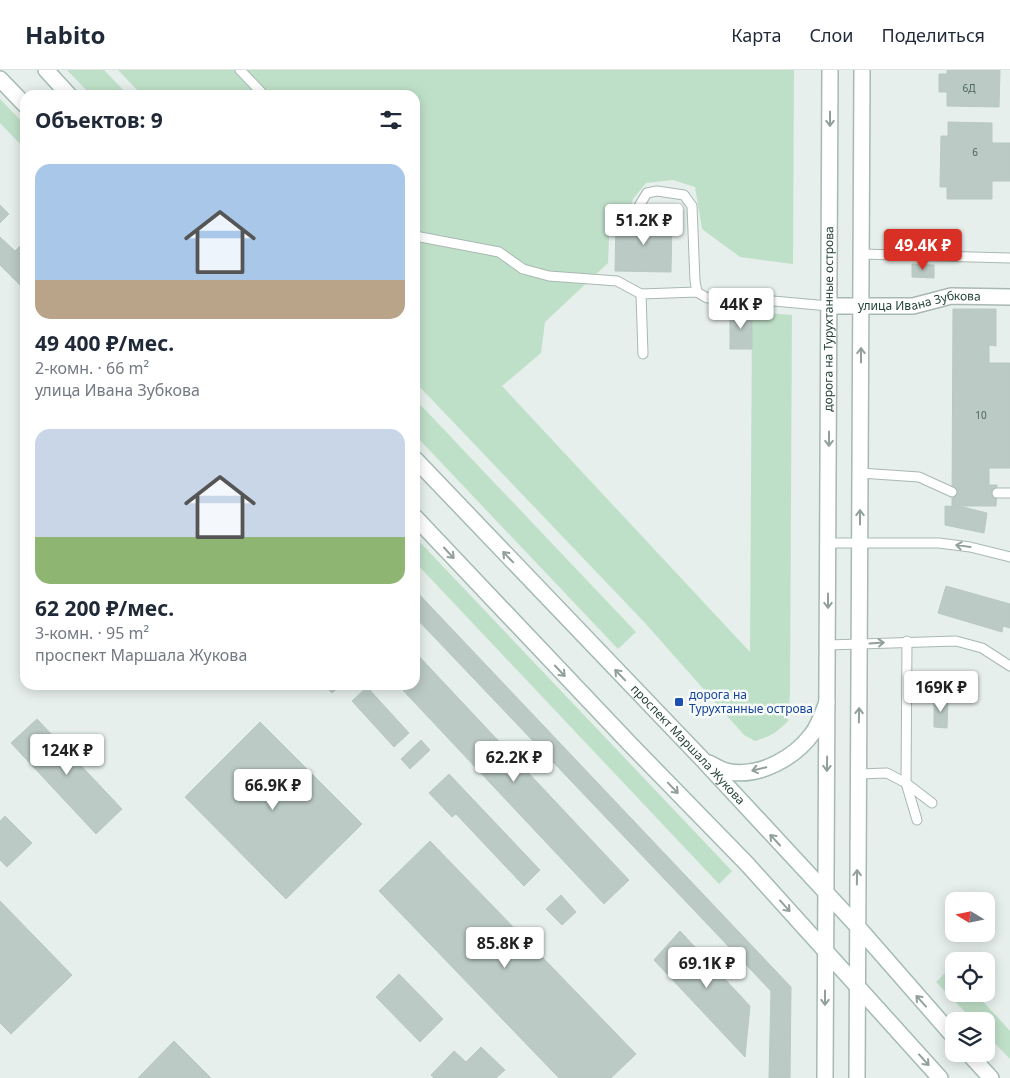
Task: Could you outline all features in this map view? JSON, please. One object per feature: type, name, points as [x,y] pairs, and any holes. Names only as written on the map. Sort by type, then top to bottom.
[{"type":"street","points":[[46,70],[64,90]]},
{"type":"street","name":"дорога на Турухтанные острова","points":[[825,1078],[824,950],[828,702],[830,70]]},
{"type":"street","points":[[857,1078],[862,70]]},
{"type":"street","points":[[0,79],[20,100]]},
{"type":"street","name":"улица Ивана Зубкова","points":[[829,306],[913,306],[951,296],[1010,297]]},
{"type":"street","name":"проспект Маршала Жукова","points":[[420,463],[826,892],[945,1027]]},
{"type":"street","points":[[420,522],[630,744],[748,864],[940,1078]]},
{"type":"street","points":[[703,760],[730,772],[756,770],[777,764],[798,750],[814,733],[828,702]]},
{"type":"street","points":[[976,1062],[991,1078]]},
{"type":"lane","points":[[240,70],[259,90]]},
{"type":"lane","points":[[638,221],[639,206],[647,193],[658,191],[684,195],[692,206],[697,292]]},
{"type":"lane","points":[[420,237],[499,252],[523,270],[549,276],[616,280],[641,294],[697,292],[707,298],[730,297],[829,306]]},
{"type":"lane","points":[[862,254],[1010,258]]},
{"type":"lane","points":[[641,294],[642,354]]},
{"type":"lane","points":[[860,473],[918,477],[952,492]]},
{"type":"lane","points":[[996,493],[1010,493]]},
{"type":"lane","points":[[828,543],[939,543],[970,547],[1010,557]]},
{"type":"lane","points":[[907,641],[906,783],[917,820]]},
{"type":"lane","points":[[828,644],[956,641],[982,648],[1010,666]]},
{"type":"lane","points":[[858,774],[887,773],[906,783],[932,803]]},
{"type":"green space","points":[[67,70],[104,70],[123,90],[86,90]]},
{"type":"green space","points":[[118,70],[794,70],[793,264],[740,257],[702,229],[695,187],[673,180],[646,183],[633,199],[629,213],[610,215],[608,263],[545,322],[541,353],[502,386],[750,652],[752,312],[792,315],[790,693],[788,721],[773,734],[765,738],[755,741],[744,735],[646,624],[420,387],[420,90],[137,90]]},
{"type":"green space","points":[[0,99],[20,120],[20,144],[0,123]]},
{"type":"green space","points":[[420,404],[636,632],[618,649],[420,440]]},
{"type":"green space","points":[[420,542],[732,871],[719,884],[420,567]]},
{"type":"green space","points":[[945,973],[945,991],[936,982]]},
{"type":"green space","points":[[955,1002],[983,1002],[993,1012],[965,1012]]},
{"type":"green space","points":[[995,1015],[1010,1031],[1010,1059],[995,1043]]},
{"type":"building","points":[[947,70],[1000,70],[999,107],[947,106],[947,92],[939,92],[939,74],[947,74]]},
{"type":"building","points":[[948,122],[992,123],[992,143],[1010,143],[1010,181],[992,181],[992,199],[947,199],[947,187],[940,187],[941,136],[948,136]]},
{"type":"building","points":[[0,205],[9,214],[0,223]]},
{"type":"building","points":[[616,220],[672,221],[671,272],[615,271]]},
{"type":"building","points":[[0,237],[15,251],[20,246],[20,285],[0,265]]},
{"type":"building","points":[[912,264],[934,265],[934,278],[912,277]]},
{"type":"building","points":[[953,309],[996,309],[996,346],[989,345],[989,363],[1010,363],[1010,468],[989,468],[989,485],[997,485],[996,506],[952,506]]},
{"type":"building","points":[[730,312],[752,312],[752,349],[730,349]]},
{"type":"building","points":[[945,506],[963,507],[987,513],[984,533],[945,525]]},
{"type":"building","points":[[946,586],[1010,604],[1010,628],[1003,626],[1002,632],[938,613]]},
{"type":"building","points":[[420,595],[791,987],[790,1078],[769,1078],[771,991],[420,622]]},
{"type":"building","points":[[420,657],[629,880],[604,904],[403,690],[420,690]]},
{"type":"building","points":[[935,673],[947,673],[947,688],[934,688]]},
{"type":"building","points":[[364,690],[370,690],[409,733],[394,747],[352,701]]},
{"type":"building","points":[[934,699],[948,699],[947,728],[934,727]]},
{"type":"building","points":[[37,719],[122,809],[96,834],[11,743]]},
{"type":"building","points":[[260,722],[362,824],[286,899],[185,797]]},
{"type":"building","points":[[421,740],[430,750],[410,769],[401,759]]},
{"type":"building","points":[[449,774],[540,870],[524,886],[456,814],[452,817],[429,793]]},
{"type":"building","points":[[5,816],[32,843],[7,867],[0,860],[0,821]]},
{"type":"building","points":[[430,841],[636,1054],[611,1078],[559,1078],[379,891]]},
{"type":"building","points":[[561,895],[576,912],[562,925],[546,909]]},
{"type":"building","points":[[0,901],[72,975],[11,1034],[0,1023]]},
{"type":"building","points":[[680,931],[750,1006],[745,1057],[654,960]]},
{"type":"building","points":[[399,974],[443,1019],[420,1042],[376,997]]},
{"type":"building","points":[[174,1041],[211,1078],[138,1078]]},
{"type":"building","points":[[481,1047],[505,1070],[496,1078],[434,1078],[431,1075],[454,1051],[466,1062]]},
{"type":"place","name":"дорога на Турухтанные острова","points":[[679,702]]}]
